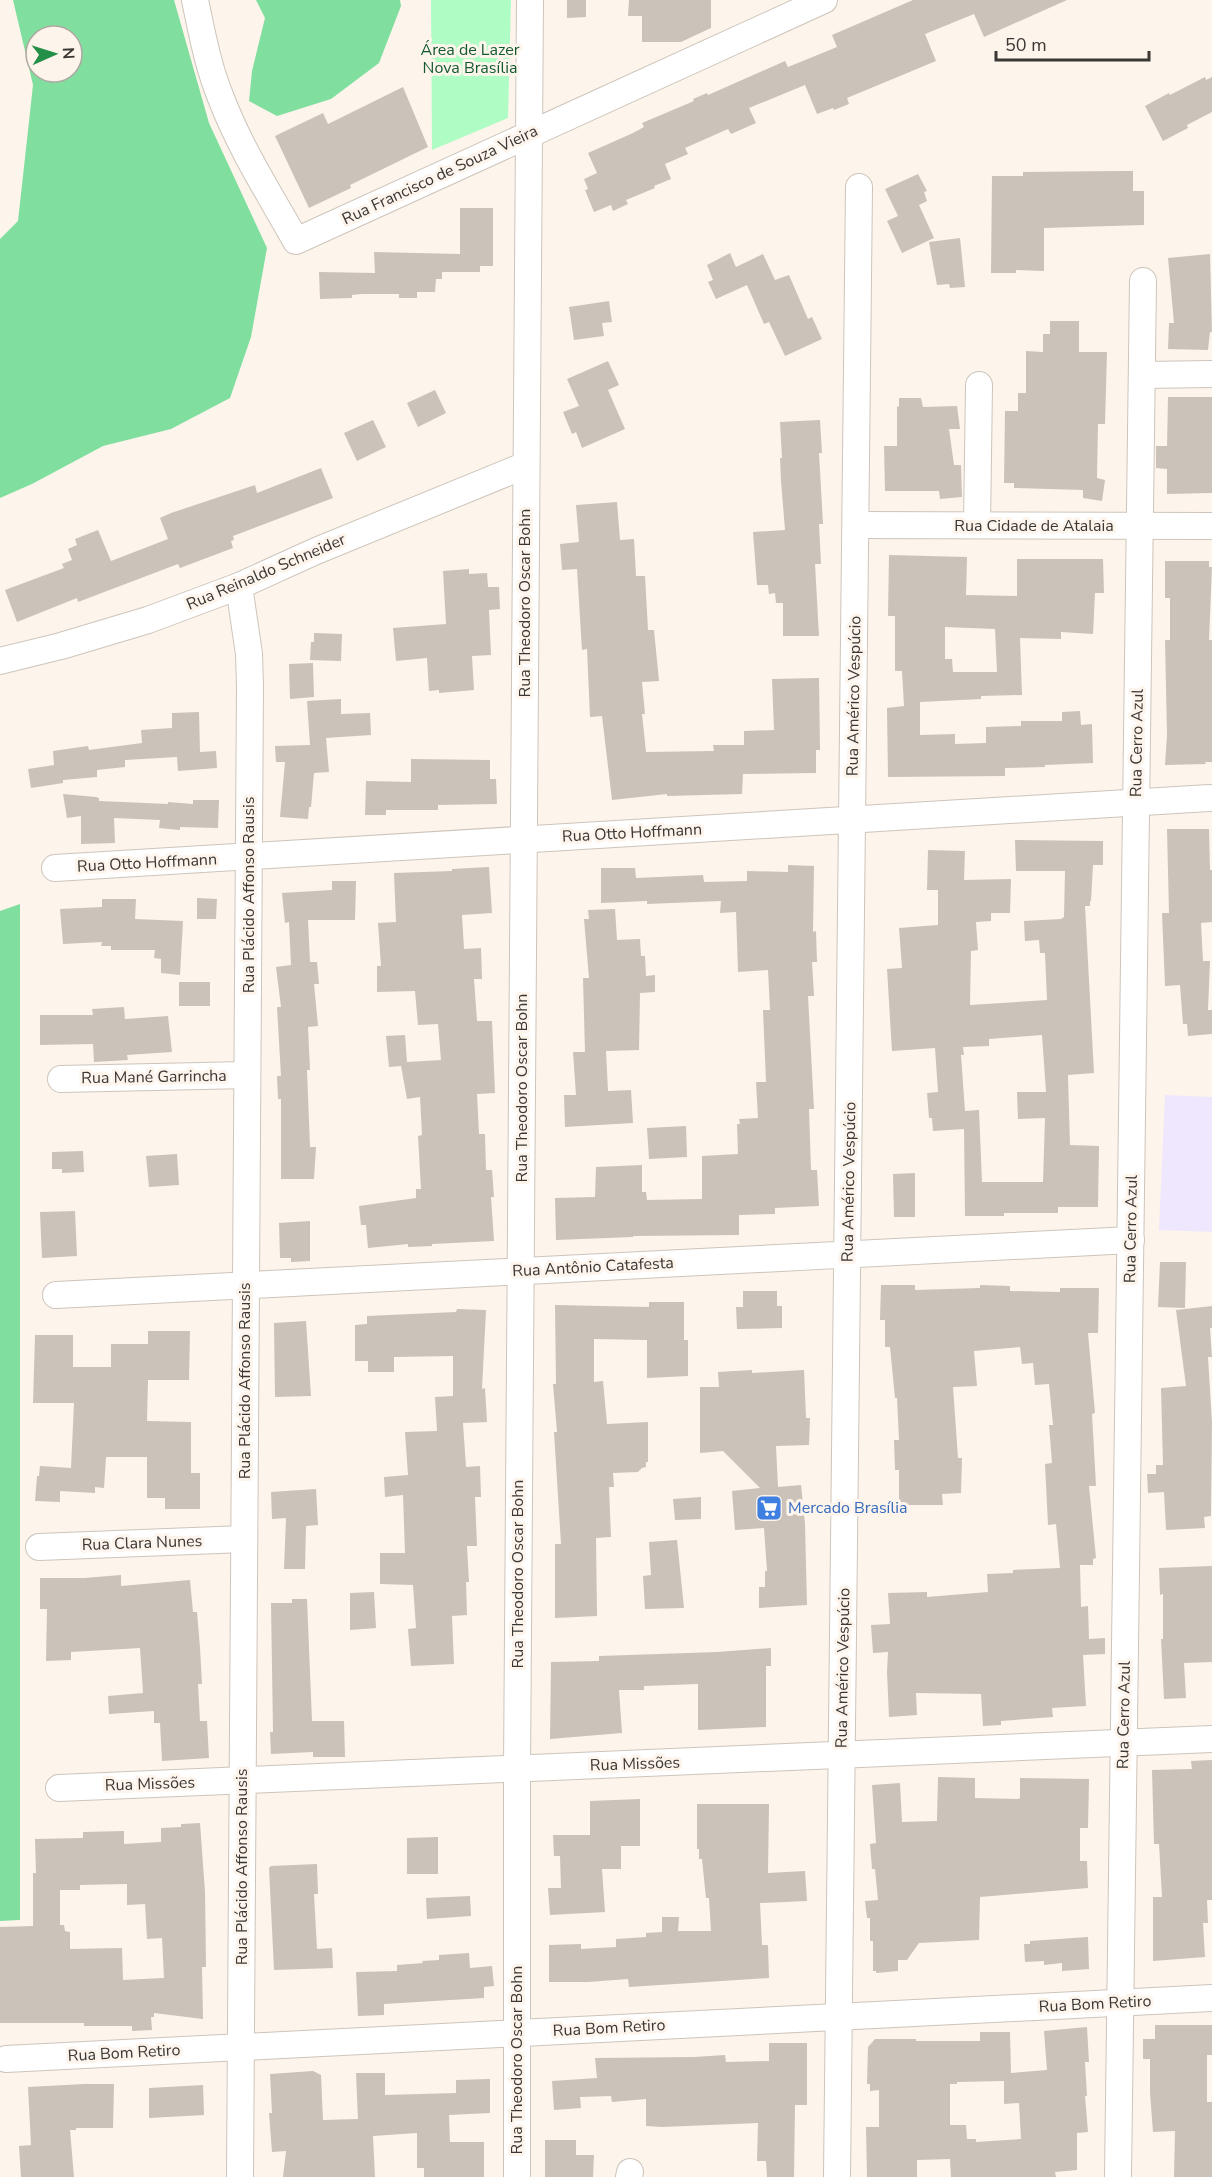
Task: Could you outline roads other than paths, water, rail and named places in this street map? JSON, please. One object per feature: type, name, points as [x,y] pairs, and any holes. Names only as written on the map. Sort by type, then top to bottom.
[{"type":"street","name":"Rua Francisco de Souza Vieira","points":[[195,0],[209,64],[221,98],[236,133],[296,241],[824,0]]},
{"type":"street","name":"Rua Theodoro Oscar Bohn","points":[[517,2177],[517,1769],[530,0]]},
{"type":"street","name":"Rua Américo Vespúcio","points":[[837,2177],[859,187]]},
{"type":"street","name":"Rua Cerro Azul","points":[[1118,2177],[1143,281]]},
{"type":"street","points":[[1142,375],[1212,374]]},
{"type":"street","points":[[977,525],[979,385]]},
{"type":"street","name":"Rua Reinaldo Schneider","points":[[0,661],[61,646],[148,620],[239,586],[316,551],[526,465]]},
{"type":"street","name":"Rua Cidade de Atalaia","points":[[856,525],[1212,526]]},
{"type":"street","name":"Rua Plácido Affonso Rausis","points":[[239,586],[249,654],[240,2177]]},
{"type":"street","name":"Rua Otto Hoffmann","points":[[55,868],[1209,798]]},
{"type":"street","name":"Rua Mané Garrincha","points":[[61,1079],[247,1075]]},
{"type":"street","name":"Rua Antônio Catafesta","points":[[56,1295],[1131,1240]]},
{"type":"street","name":"Rua Clara Nunes","points":[[39,1547],[244,1539]]},
{"type":"street","name":"Rua Missões","points":[[59,1788],[1212,1739]]},
{"type":"street","name":"Rua Bom Retiro","points":[[6,2059],[1212,1998]]},
{"type":"place","name":"Mercado Brasília","points":[[769,1508]]},
{"type":"park label","name":"Área de Lazer Nova Brasília","points":[[470,59]]}]
